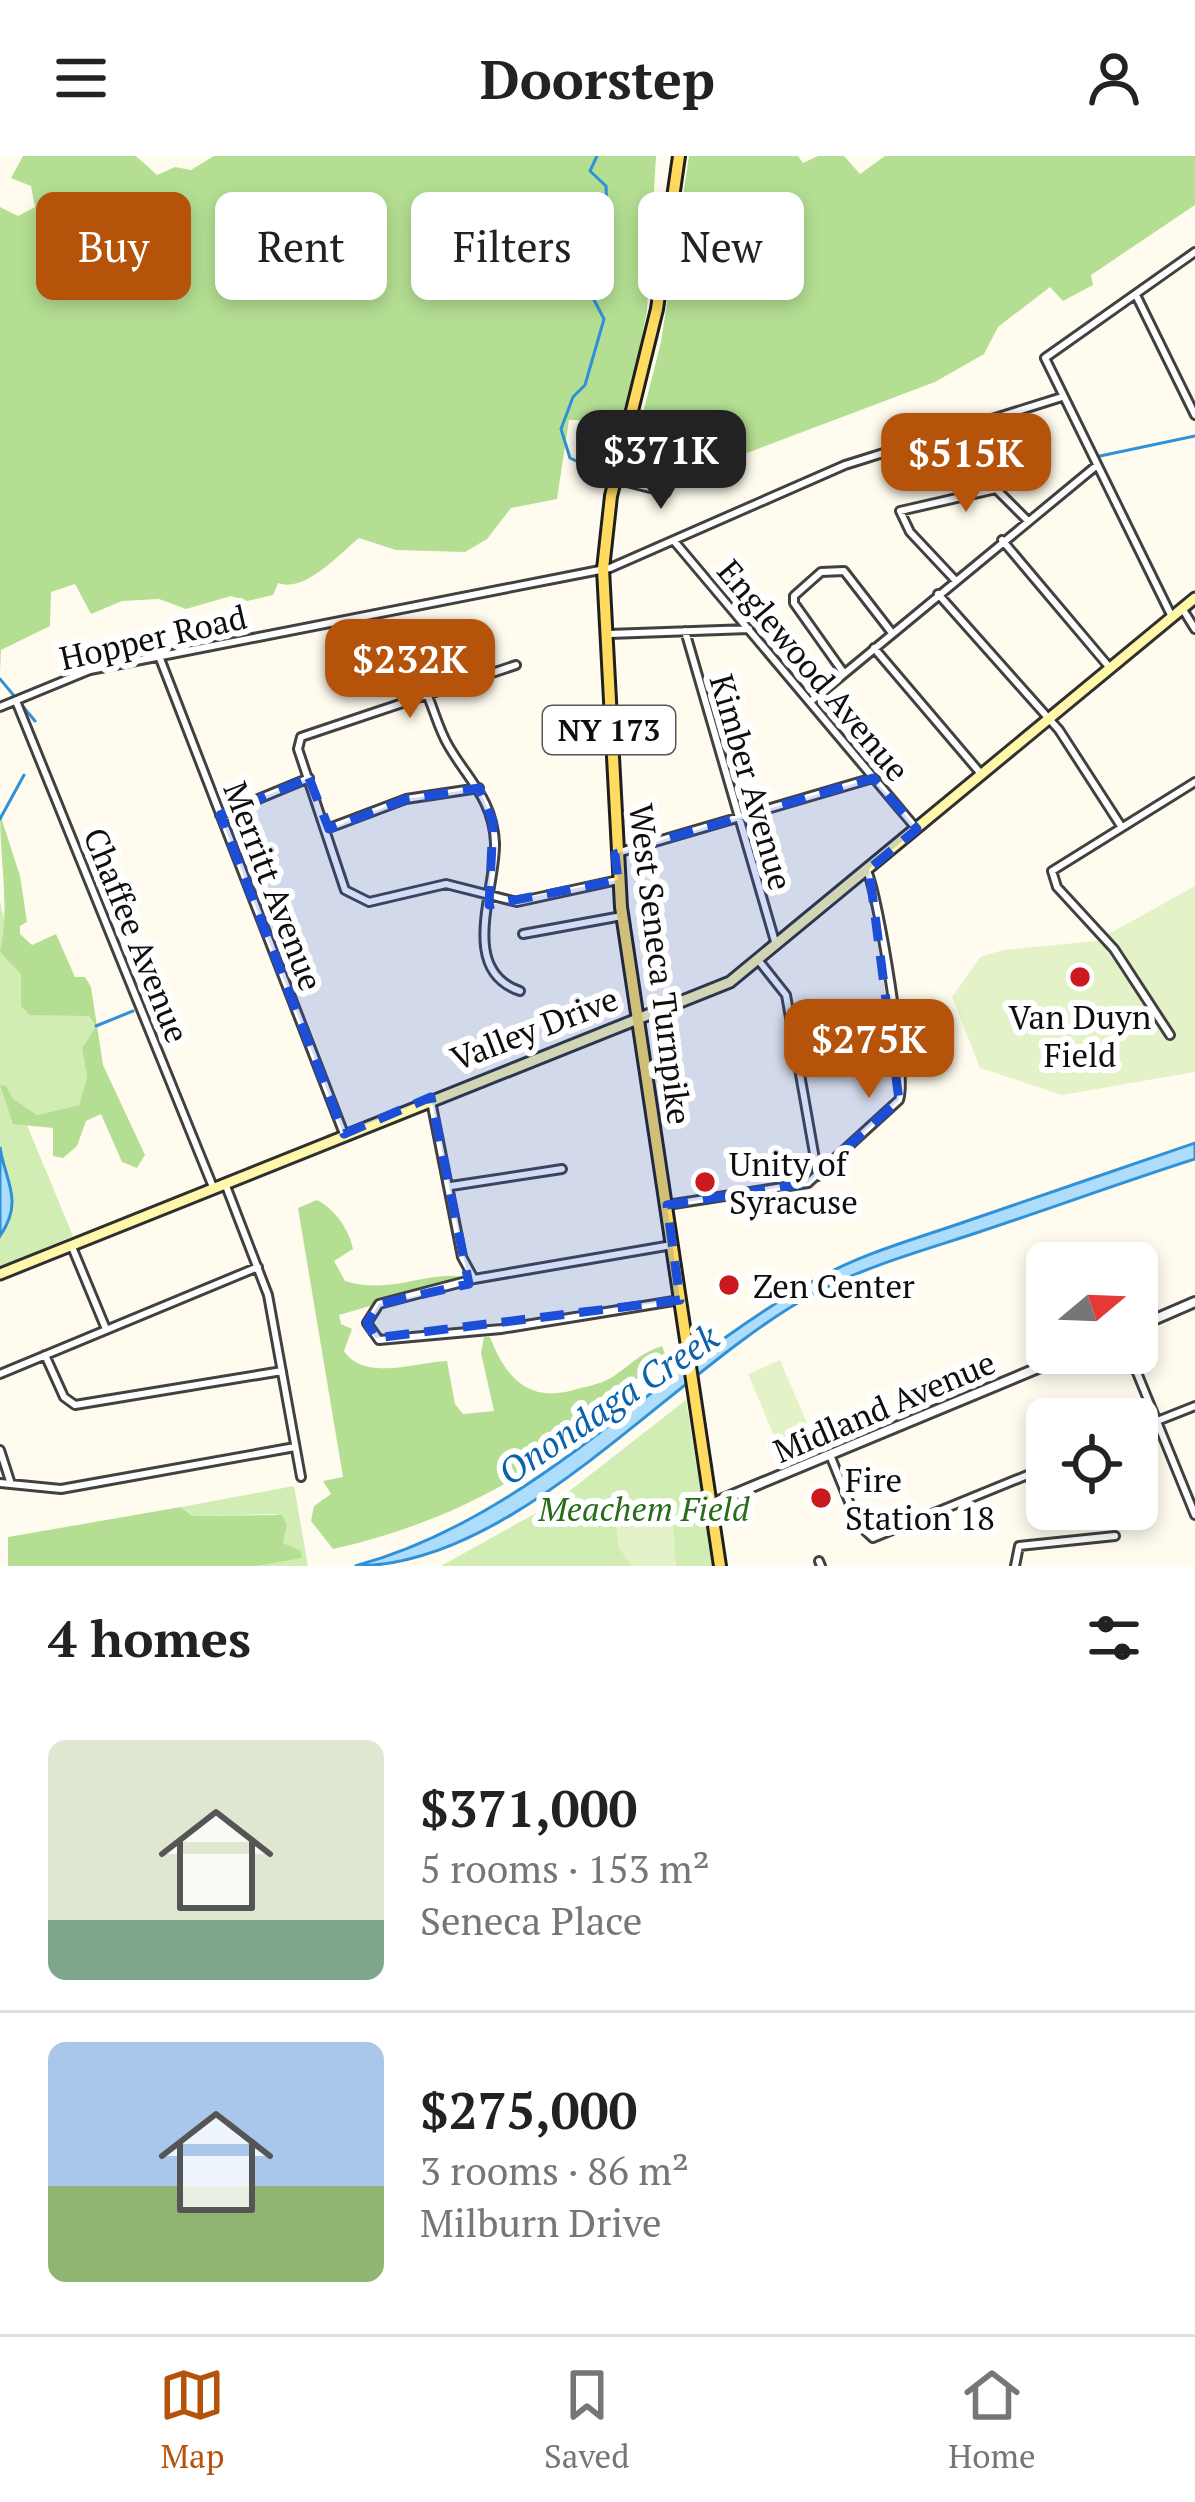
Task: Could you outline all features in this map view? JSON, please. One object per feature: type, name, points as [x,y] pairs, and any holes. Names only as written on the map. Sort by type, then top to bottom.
[{"type":"main road","name":"West Seneca Turnpike","points":[[679,156],[657,309],[615,479],[603,569],[622,916],[720,1566]]},
{"type":"main road","name":"Valley Drive","points":[[0,1274],[429,1098],[730,982],[1195,598]]},
{"type":"street","points":[[1172,617],[1062,397],[1049,369],[1048,352],[1195,252]]},
{"type":"street","points":[[1135,293],[1195,416]]},
{"type":"street","name":"Hopper Road","points":[[0,707],[90,670],[603,569],[845,465],[1062,397]]},
{"type":"street","points":[[810,703],[1096,466]]},
{"type":"street","points":[[615,479],[666,492],[676,472]]},
{"type":"street","points":[[955,580],[910,532],[900,511],[996,489],[1027,520]]},
{"type":"street","points":[[1002,540],[1110,668]]},
{"type":"street","name":"Englewood Avenue","points":[[674,541],[917,829]]},
{"type":"street","points":[[844,673],[794,603],[794,596],[819,573],[844,571],[892,633]]},
{"type":"street","points":[[938,594],[1066,740],[1121,827]]},
{"type":"street","points":[[1182,608],[1195,629]]},
{"type":"street","points":[[605,634],[749,629]]},
{"type":"street","name":"Kimber Avenue","points":[[685,631],[776,945]]},
{"type":"street","points":[[874,648],[982,775]]},
{"type":"street","name":"Merritt Avenue","points":[[159,656],[344,1134]]},
{"type":"street","points":[[516,665],[309,730],[298,744],[329,828],[339,874],[357,900],[369,902],[446,884],[490,899],[536,900],[618,880]]},
{"type":"street","points":[[427,694],[448,746],[479,788],[493,823],[485,955],[496,977],[520,992]]},
{"type":"street","name":"Chaffee Avenue","points":[[16,700],[219,1185],[258,1267],[301,1477]]},
{"type":"street","points":[[220,815],[309,778]]},
{"type":"street","points":[[616,854],[873,778]]},
{"type":"street","points":[[1170,1035],[1114,949],[1057,887],[1052,873],[1195,782]]},
{"type":"street","points":[[329,828],[406,799],[479,788]]},
{"type":"street","points":[[667,1205],[795,1186],[818,1176],[899,1100],[903,1088],[867,871]]},
{"type":"street","points":[[523,934],[622,916]]},
{"type":"street","points":[[759,961],[786,995],[818,1176]]},
{"type":"street","points":[[429,1098],[451,1186],[462,1257],[474,1279]]},
{"type":"street","points":[[451,1186],[562,1169]]},
{"type":"street","points":[[71,1244],[106,1329]]},
{"type":"street","points":[[673,1245],[474,1279],[379,1304],[368,1315],[369,1330],[379,1340],[501,1329],[680,1300]]},
{"type":"street","points":[[0,1373],[258,1267]]},
{"type":"street","points":[[1158,1318],[1195,1302]]},
{"type":"street","points":[[45,1354],[64,1397],[75,1405],[282,1371]]},
{"type":"street","name":"Midland Avenue","points":[[711,1504],[1026,1373]]},
{"type":"street","points":[[1158,1421],[1195,1406]]},
{"type":"street","points":[[1158,1423],[1195,1515]]},
{"type":"street","points":[[0,1450],[5,1482],[61,1489],[296,1447]]},
{"type":"street","points":[[830,1454],[858,1524],[870,1537],[1026,1475]]},
{"type":"street","points":[[1015,1566],[1019,1546],[1115,1536]]},
{"type":"highlighted area","points":[[309,778],[329,829],[406,799],[479,788],[493,822],[489,905],[618,880],[615,854],[873,778],[917,829],[869,869],[899,1100],[808,1183],[667,1205],[680,1300],[375,1338],[367,1323],[379,1304],[469,1284],[431,1097],[344,1134],[220,815]]},
{"type":"green space","points":[[23,156],[136,156],[157,175],[175,167],[191,170],[214,156],[656,156],[654,192],[638,192],[638,300],[648,300],[625,421],[569,420],[557,499],[511,508],[487,539],[465,552],[396,550],[359,538],[310,578],[278,583],[273,595],[247,601],[231,596],[186,609],[159,599],[122,601],[91,614],[75,584],[51,592],[50,626],[1,650],[0,672],[0,207],[18,216],[35,207],[31,186],[11,178]]},
{"type":"green space","points":[[689,156],[798,156],[803,163],[818,156],[844,156],[860,174],[885,156],[1195,156],[1195,205],[1091,275],[1093,285],[1063,301],[1050,287],[998,327],[984,354],[935,382],[731,459],[726,449],[689,459],[633,453],[667,300],[804,300],[804,192],[684,192]]},
{"type":"green space","points":[[0,814],[20,876],[27,922],[20,926],[20,934],[32,945],[56,934],[75,977],[85,977],[91,987],[103,1065],[145,1155],[137,1168],[122,1162],[101,1114],[86,1121],[77,1146],[63,1158],[53,1156],[53,1128],[13,1124],[0,1085],[37,1115],[79,1105],[87,1077],[82,1048],[96,1026],[88,1016],[30,1015],[21,1006],[21,974],[0,952],[4,902]]},
{"type":"green space","name":"Van Duyn Field","points":[[1195,886],[1195,1072],[1062,1095],[980,1068],[952,997],[980,957],[1003,950],[1096,941]]},
{"type":"green space","points":[[0,901],[6,927],[96,1026],[82,1048],[87,1077],[79,1105],[37,1115],[19,1106],[73,1236],[0,1267]]},
{"type":"green space","points":[[317,1200],[340,1220],[351,1241],[353,1249],[334,1261],[345,1281],[379,1285],[440,1276],[466,1278],[339,1315],[341,1324],[352,1329],[344,1351],[364,1366],[392,1368],[447,1361],[455,1404],[463,1414],[494,1411],[481,1353],[484,1337],[490,1337],[512,1376],[546,1393],[606,1381],[662,1346],[665,1354],[607,1400],[591,1422],[563,1445],[502,1485],[402,1530],[333,1549],[311,1521],[314,1506],[331,1494],[323,1481],[343,1477],[298,1208]]},
{"type":"green space","points":[[780,1360],[810,1430],[777,1443],[748,1374]]},
{"type":"green space","name":"Meachem Field","points":[[686,1400],[713,1566],[441,1566],[554,1503]]},
{"type":"green space","points":[[294,1486],[308,1566],[256,1566],[302,1557],[283,1543],[287,1525],[276,1514],[192,1516],[181,1507]]},
{"type":"green space","points":[[181,1507],[192,1516],[282,1515],[287,1525],[283,1543],[301,1551],[302,1558],[256,1566],[8,1566],[8,1537]]},
{"type":"green space","points":[[623,1509],[673,1520],[676,1566],[632,1566],[619,1548],[615,1519]]},
{"type":"water","points":[[1195,1143],[1195,1159],[897,1259],[817,1292],[763,1325],[536,1499],[477,1534],[416,1557],[355,1566],[420,1543],[481,1513],[539,1477],[759,1314],[835,1269]]},
{"type":"water","points":[[0,1147],[12,1200],[0,1236]]},
{"type":"waterway","points":[[597,156],[590,171],[606,186],[607,215],[602,239],[591,255],[592,296],[604,319],[585,385],[573,397],[561,429],[570,458],[608,476]]},
{"type":"waterway","points":[[1100,456],[1195,436]]},
{"type":"waterway","points":[[0,679],[35,721]]},
{"type":"waterway","points":[[0,819],[24,775]]},
{"type":"waterway","points":[[96,1026],[133,1011]]},
{"type":"place","name":"Van Duyn Field","points":[[1080,977]]},
{"type":"place","name":"Unity of Syracuse","points":[[705,1182]]},
{"type":"place","name":"Zen Center","points":[[729,1285]]},
{"type":"place","name":"Fire Station 18","points":[[821,1498]]},
{"type":"water label","name":"Onondaga Creek","points":[[608,1404]]}]
